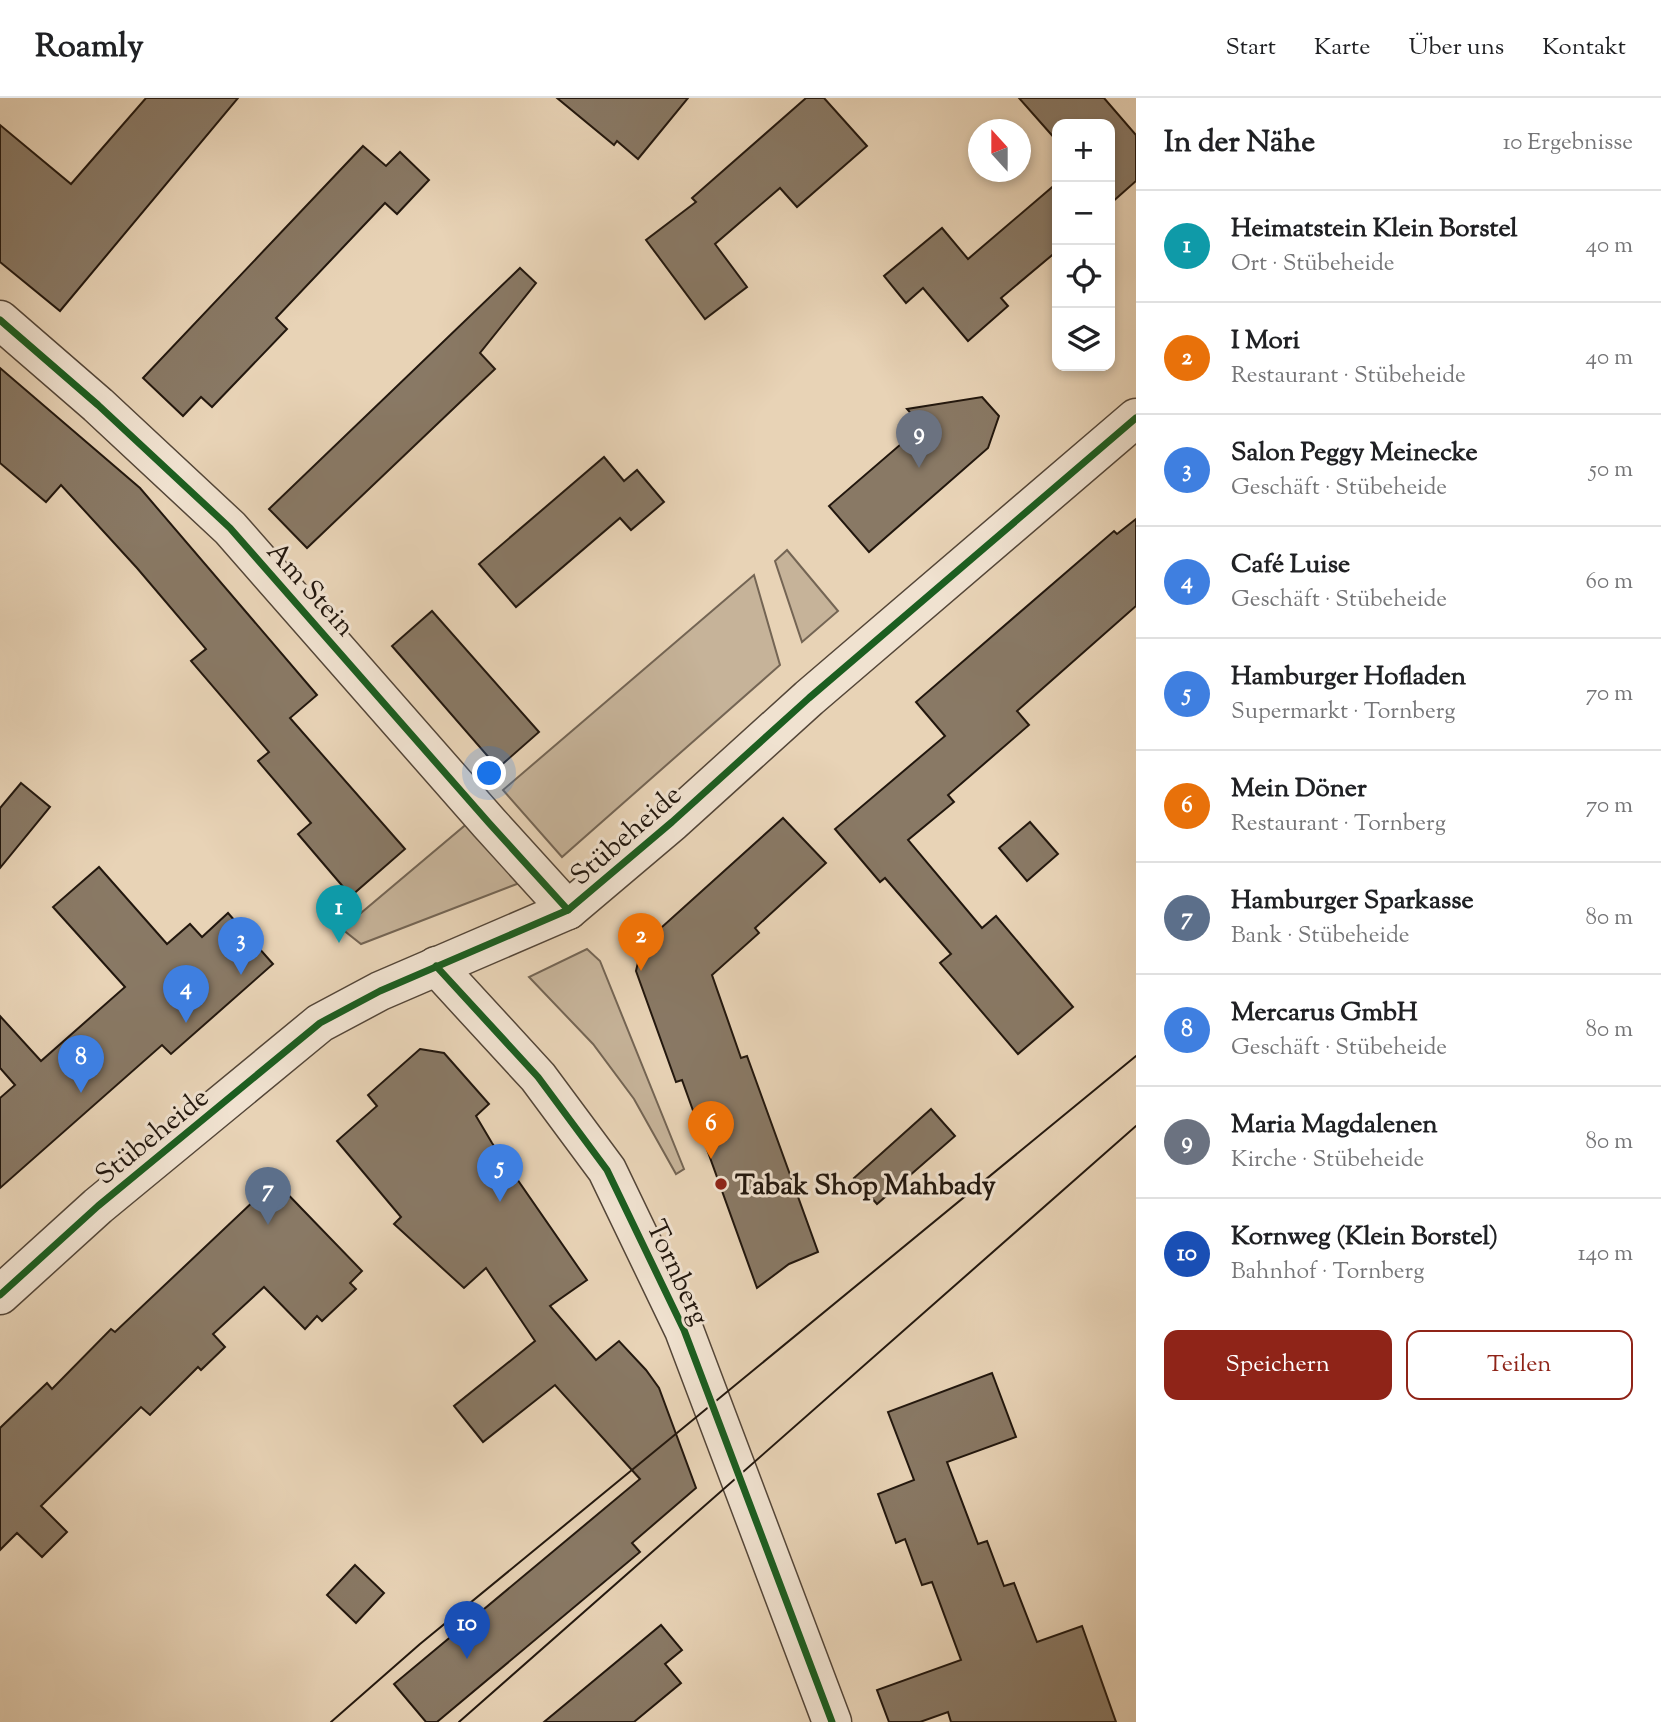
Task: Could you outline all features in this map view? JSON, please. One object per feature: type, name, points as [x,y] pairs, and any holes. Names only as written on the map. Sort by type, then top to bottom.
[{"type":"street","name":"Am Stein","points":[[0,320],[98,405],[230,528],[568,910]]},
{"type":"street","name":"Stübeheide","points":[[0,1294],[98,1206],[320,1023],[380,991],[568,910],[672,822],[809,698],[1136,418]]},
{"type":"street","name":"Tornberg","points":[[436,966],[538,1077],[607,1170],[684,1330],[832,1722]]},
{"type":"shaded area","points":[[787,550],[838,611],[802,642],[775,561]]},
{"type":"shaded area","points":[[754,575],[780,665],[562,857],[503,790]]},
{"type":"shaded area","points":[[469,822],[522,882],[361,944],[342,929]]},
{"type":"shaded area","points":[[587,949],[600,961],[684,1169],[676,1174],[634,1099],[593,1044],[529,977]]},
{"type":"building","points":[[146,98],[238,98],[60,311],[0,262],[0,125],[71,184]]},
{"type":"building","points":[[557,98],[688,98],[638,159],[617,141],[614,145]]},
{"type":"building","points":[[806,98],[824,98],[867,146],[797,207],[780,188],[715,244],[747,287],[705,319],[646,240],[696,202],[692,198]]},
{"type":"building","points":[[1019,98],[1104,98],[1136,135],[1136,181],[1115,200],[1115,119],[1052,119],[1052,135]]},
{"type":"building","points":[[363,146],[386,166],[400,152],[429,180],[397,214],[385,203],[276,318],[287,329],[212,407],[201,397],[183,416],[143,378]]},
{"type":"building","points":[[1052,187],[1052,255],[1001,298],[1008,306],[968,341],[923,288],[906,303],[884,276],[942,228],[968,259]]},
{"type":"building","points":[[520,268],[536,283],[480,353],[495,369],[307,548],[269,509]]},
{"type":"building","points":[[0,368],[140,488],[317,695],[290,718],[405,849],[351,896],[298,834],[311,823],[258,761],[269,752],[191,661],[206,649],[61,485],[46,502],[0,463]]},
{"type":"building","points":[[982,397],[999,416],[988,448],[869,552],[829,506],[922,426],[907,409]]},
{"type":"building","points":[[604,457],[624,481],[637,470],[664,502],[631,530],[620,518],[516,607],[479,564]]},
{"type":"building","points":[[1136,519],[1136,606],[1017,711],[1029,725],[948,795],[954,802],[908,840],[982,928],[996,916],[1073,1007],[1018,1054],[940,963],[951,954],[885,878],[880,882],[835,829],[945,736],[916,702],[1114,531],[1117,534]]},
{"type":"building","points":[[432,611],[539,732],[498,768],[392,646]]},
{"type":"building","points":[[21,783],[50,807],[0,868],[0,808]]},
{"type":"building","points":[[783,818],[826,863],[755,928],[759,933],[712,975],[741,1058],[747,1056],[818,1252],[789,1264],[757,1288],[682,1080],[676,1082],[636,971],[642,945]]},
{"type":"building","points":[[1030,822],[1058,854],[1027,881],[999,848]]},
{"type":"building","points":[[99,867],[167,944],[190,924],[202,937],[228,913],[273,964],[171,1054],[162,1045],[0,1188],[0,1098],[15,1085],[0,1068],[0,1016],[41,1061],[125,987],[53,907]]},
{"type":"building","points":[[420,1049],[444,1053],[489,1104],[476,1116],[587,1280],[550,1306],[596,1360],[619,1341],[646,1370],[659,1388],[696,1488],[632,1543],[640,1552],[437,1722],[426,1722],[394,1684],[640,1479],[555,1385],[483,1442],[454,1406],[535,1341],[486,1268],[464,1288],[394,1224],[401,1217],[337,1141],[377,1106],[368,1095]]},
{"type":"building","points":[[931,1109],[955,1136],[877,1204],[854,1178]]},
{"type":"building","points":[[275,1181],[362,1271],[350,1283],[356,1289],[322,1321],[317,1316],[305,1329],[264,1287],[213,1334],[225,1347],[201,1370],[198,1367],[150,1415],[141,1407],[41,1506],[67,1532],[42,1557],[17,1533],[0,1550],[0,1428],[47,1383],[52,1389],[111,1329],[115,1332]]},
{"type":"building","points":[[992,1373],[1016,1437],[947,1462],[978,1544],[987,1541],[1004,1586],[1014,1583],[1037,1642],[1082,1626],[1116,1722],[951,1722],[948,1712],[920,1722],[889,1722],[877,1690],[961,1660],[932,1582],[922,1585],[905,1539],[896,1543],[878,1494],[914,1480],[888,1412]]},
{"type":"building","points":[[355,1565],[384,1593],[356,1623],[327,1595]]},
{"type":"building","points":[[661,1625],[682,1650],[665,1664],[681,1683],[634,1722],[544,1722]]},
{"type":"tram line","points":[[331,1722],[420,1644],[1136,1056]]},
{"type":"tram line","points":[[459,1722],[1136,1126]]},
{"type":"cycle path","points":[[0,320],[98,405],[230,528],[568,910]]},
{"type":"cycle path","points":[[0,1295],[98,1206],[320,1023],[380,991],[568,910],[672,822],[809,698],[1136,418]]},
{"type":"cycle path","points":[[436,966],[538,1077],[607,1170],[684,1330],[832,1722]]},
{"type":"place","name":"Maria Magdalenen","points":[[919,468]]},
{"type":"place","name":"Heimatstein Klein Borstel","points":[[339,943]]},
{"type":"place","name":"I Mori","points":[[641,971]]},
{"type":"place","name":"Salon Peggy Meinecke","points":[[241,975]]},
{"type":"place","name":"Café Luise","points":[[186,1023]]},
{"type":"place","name":"Mercarus GmbH","points":[[81,1093]]},
{"type":"place","name":"Mein Döner","points":[[711,1159]]},
{"type":"place","name":"Tabak Shop Mahbady","points":[[721,1184]]},
{"type":"place","name":"Hamburger Hofladen","points":[[500,1202]]},
{"type":"place","name":"Hamburger Sparkasse","points":[[268,1225]]},
{"type":"place","name":"Kornweg (Klein Borstel)","points":[[467,1659]]}]
